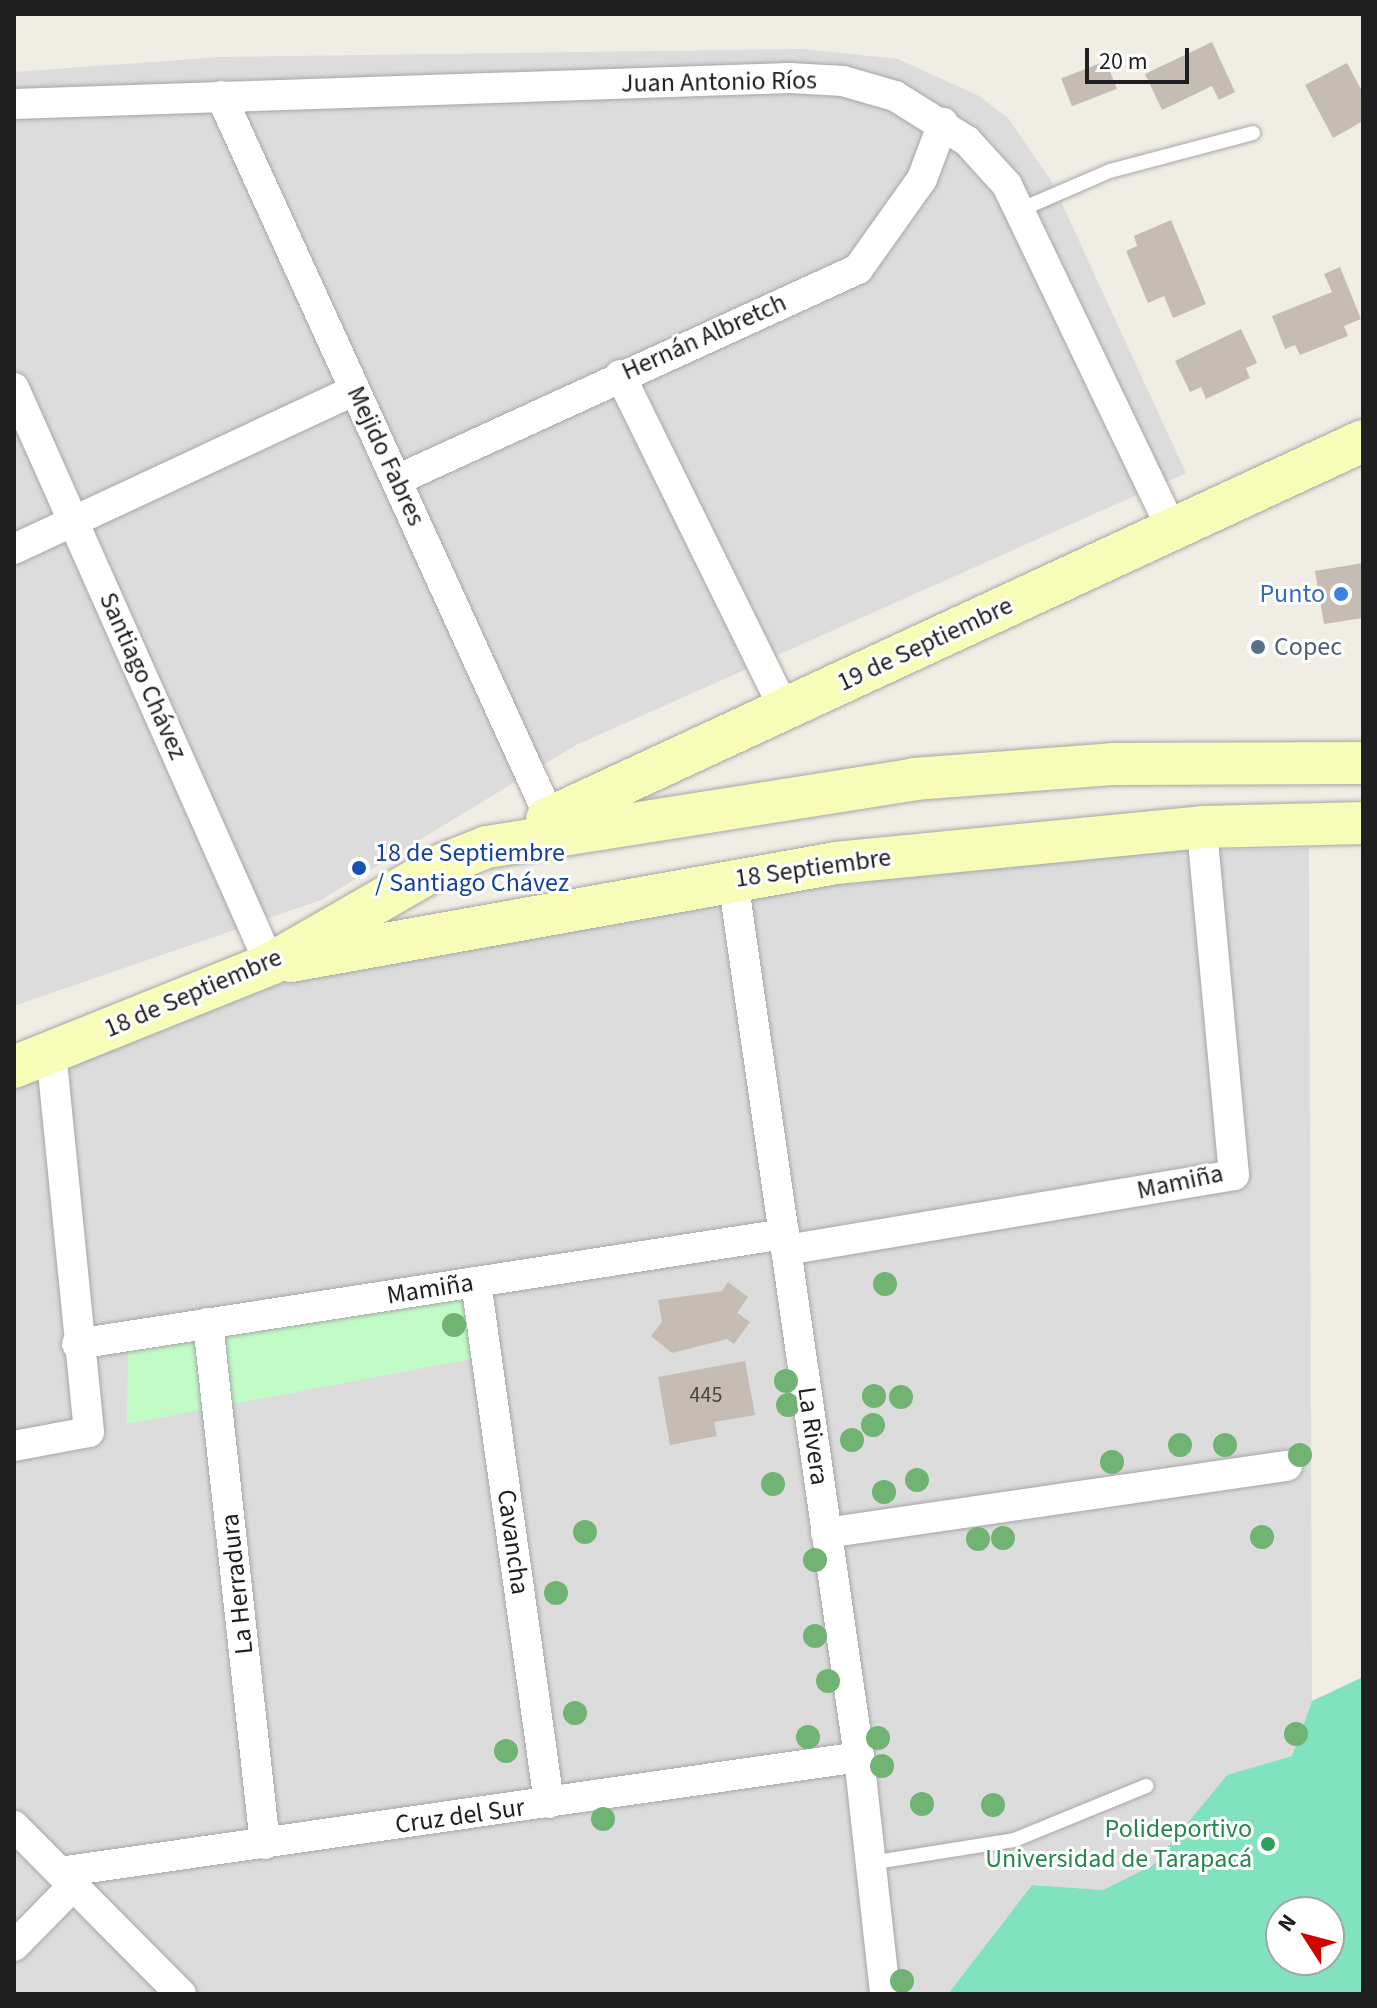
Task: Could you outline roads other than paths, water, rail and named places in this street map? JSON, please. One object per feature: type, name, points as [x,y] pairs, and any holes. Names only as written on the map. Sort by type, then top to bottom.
[{"type":"main road","name":"19 de Septiembre","points":[[487,847],[1363,441]]},
{"type":"main road","points":[[487,847],[914,779],[1112,764],[1363,763]]},
{"type":"main road","name":"18 Septiembre","points":[[270,964],[478,931],[733,880],[955,848],[1202,827],[1363,823]]},
{"type":"main road","name":"18 de Septiembre","points":[[32,1060],[270,964],[365,907],[487,847]]},
{"type":"street","name":"Juan Antonio Ríos","points":[[14,104],[816,78],[895,96],[943,123],[989,163],[1022,209],[1172,530]]},
{"type":"street","name":"Mejido Fabres","points":[[221,96],[550,818]]},
{"type":"street","name":"Hernán Albretch","points":[[397,480],[620,375],[858,269],[922,179],[943,123]]},
{"type":"street","points":[[620,375],[784,709]]},
{"type":"street","name":"Santiago Chávez","points":[[14,388],[270,964]]},
{"type":"street","points":[[14,549],[355,390]]},
{"type":"street","name":"Mamiña","points":[[77,1344],[476,1282],[785,1242],[1234,1175],[1202,827]]},
{"type":"street","name":"La Rivera","points":[[733,880],[859,1757],[885,1994]]},
{"type":"street","points":[[14,1446],[89,1432],[32,1060]]},
{"type":"street","name":"Cavancha","points":[[476,1282],[549,1803]]},
{"type":"street","name":"La Herradura","points":[[208,1323],[265,1844]]},
{"type":"street","points":[[826,1533],[1287,1466]]},
{"type":"street","name":"Cruz del Sur","points":[[67,1879],[265,1844],[859,1757]]},
{"type":"street","points":[[14,1826],[181,1994]]},
{"type":"street","points":[[14,1946],[67,1879]]},
{"type":"lane","points":[[1022,209],[1110,171],[1253,133]]},
{"type":"lane","points":[[870,1863],[1014,1840],[1146,1786]]},
{"type":"place","name":"Punto","points":[[1341,594]]},
{"type":"place","name":"Copec","points":[[1258,647]]},
{"type":"place","name":"18 de Septiembre / Santiago Chávez","points":[[359,868]]},
{"type":"place","name":"Polideportivo Universidad de Tarapacá","points":[[1268,1844]]}]
